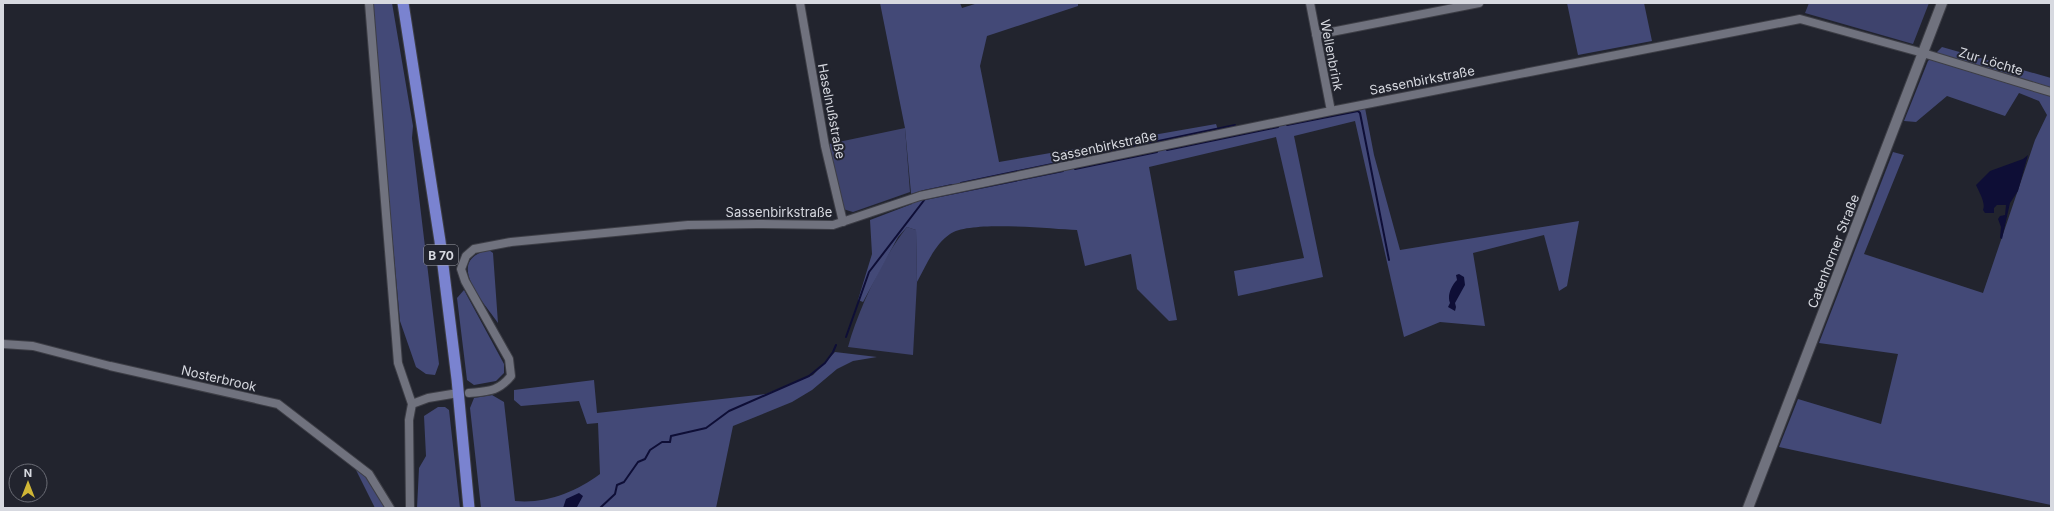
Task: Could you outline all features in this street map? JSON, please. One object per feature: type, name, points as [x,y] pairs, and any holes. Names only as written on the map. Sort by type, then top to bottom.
[{"type":"highway","name":"B 70","points":[[403,3],[440,241],[457,379],[469,508]]},
{"type":"street","points":[[369,3],[398,363],[412,404],[409,420],[410,508]]},
{"type":"street","name":"Haselnußstraße","points":[[800,3],[825,146],[843,222]]},
{"type":"street","name":"Wellenbrink","points":[[1310,3],[1331,111]]},
{"type":"street","points":[[1316,34],[1479,3]]},
{"type":"street","name":"Catenhorner Straße","points":[[1748,508],[1942,3]]},
{"type":"street","name":"Sassenbirkstraße","points":[[469,393],[488,391],[503,386],[511,376],[509,359],[465,281],[461,269],[466,256],[474,248],[511,242],[688,225],[757,224],[833,226],[920,196],[1331,111],[1800,19],[1923,53]]},
{"type":"street","name":"Zur Löchte","points":[[1923,53],[2051,92]]},
{"type":"street","name":"Nosterbrook","points":[[3,344],[33,346],[110,366],[278,404],[369,474],[390,508]]},
{"type":"street","points":[[412,404],[428,398],[452,394]]},
{"type":"shaded area","points":[[371,3],[392,3],[413,126],[412,138],[439,364],[435,375],[426,374],[416,367],[400,321]]},
{"type":"shaded area","points":[[880,3],[960,3],[962,8],[978,3],[1078,3],[1078,6],[987,36],[980,66],[999,162],[1216,124],[1221,139],[1365,108],[1374,155],[1400,250],[1579,221],[1567,286],[1559,291],[1544,235],[1473,253],[1485,326],[1440,322],[1404,337],[1355,121],[1294,136],[1323,277],[1238,296],[1234,271],[1304,258],[1276,137],[1149,167],[1177,320],[1169,321],[1137,289],[1131,254],[1085,266],[1077,230],[1030,227],[974,227],[950,234],[939,244],[917,282],[916,230],[907,227],[898,237],[863,302],[858,300],[872,254],[870,220],[912,204],[905,128]]},
{"type":"shaded area","points":[[1567,3],[1644,3],[1652,41],[1578,55]]},
{"type":"shaded area","points":[[1809,3],[1929,3],[1913,44],[1805,13]]},
{"type":"shaded area","points":[[1942,47],[2051,78],[2051,505],[1779,447],[1798,399],[1881,424],[1898,354],[1819,343],[1893,152],[1904,155],[1864,254],[1983,293],[2035,140],[2047,115],[2039,101],[2019,93],[2005,116],[1947,96],[1916,122],[1904,121],[1928,61]]},
{"type":"shaded area","points":[[905,128],[910,192],[853,212],[843,209],[829,144]]},
{"type":"shaded area","points":[[2028,155],[2018,191],[2010,203],[2002,239],[2000,238],[2001,227],[1998,219],[2000,216],[2005,215],[2006,205],[1997,205],[1994,208],[1994,213],[1985,213],[1983,210],[1983,201],[1976,185],[1990,171],[2023,159]]},
{"type":"shaded area","points":[[907,227],[916,230],[917,282],[913,355],[848,347],[852,332],[872,284],[889,253]]},
{"type":"shaded area","points":[[489,250],[493,253],[498,323],[477,293],[468,272],[469,263],[476,255]]},
{"type":"shaded area","points":[[1459,274],[1464,277],[1465,285],[1455,303],[1455,311],[1448,307],[1450,303],[1449,294],[1451,288],[1457,280],[1456,275]]},
{"type":"shaded area","points":[[464,290],[504,364],[504,373],[496,381],[474,385],[467,380],[457,298]]},
{"type":"shaded area","points":[[835,352],[877,357],[853,361],[837,369],[812,390],[792,402],[733,426],[716,508],[481,508],[470,408],[474,398],[492,395],[504,402],[515,501],[538,501],[549,499],[571,491],[600,474],[598,423],[587,424],[579,401],[521,406],[514,400],[514,390],[594,380],[597,413],[766,394],[813,375]]},
{"type":"shaded area","points":[[438,407],[445,407],[449,410],[460,508],[417,508],[419,468],[426,456],[424,416]]},
{"type":"shaded area","points":[[355,468],[365,474],[387,508],[375,508]]},
{"type":"shaded area","points":[[579,493],[583,496],[577,507],[563,508],[566,499]]},
{"type":"waterway","points":[[1287,125],[1358,111],[1360,113],[1389,260]]},
{"type":"waterway","points":[[1077,158],[1235,125]]},
{"type":"waterway","points":[[1167,150],[1278,127]]},
{"type":"waterway","points":[[1075,169],[1157,152]]},
{"type":"waterway","points":[[961,183],[1057,163]]},
{"type":"waterway","points":[[846,337],[869,272],[925,199],[1063,171]]},
{"type":"waterway","points":[[889,202],[924,191],[952,185]]},
{"type":"waterway","points":[[600,508],[615,494],[617,485],[624,482],[638,462],[645,459],[650,450],[662,442],[670,442],[671,436],[706,428],[729,411],[809,376],[825,363],[836,345]]}]
